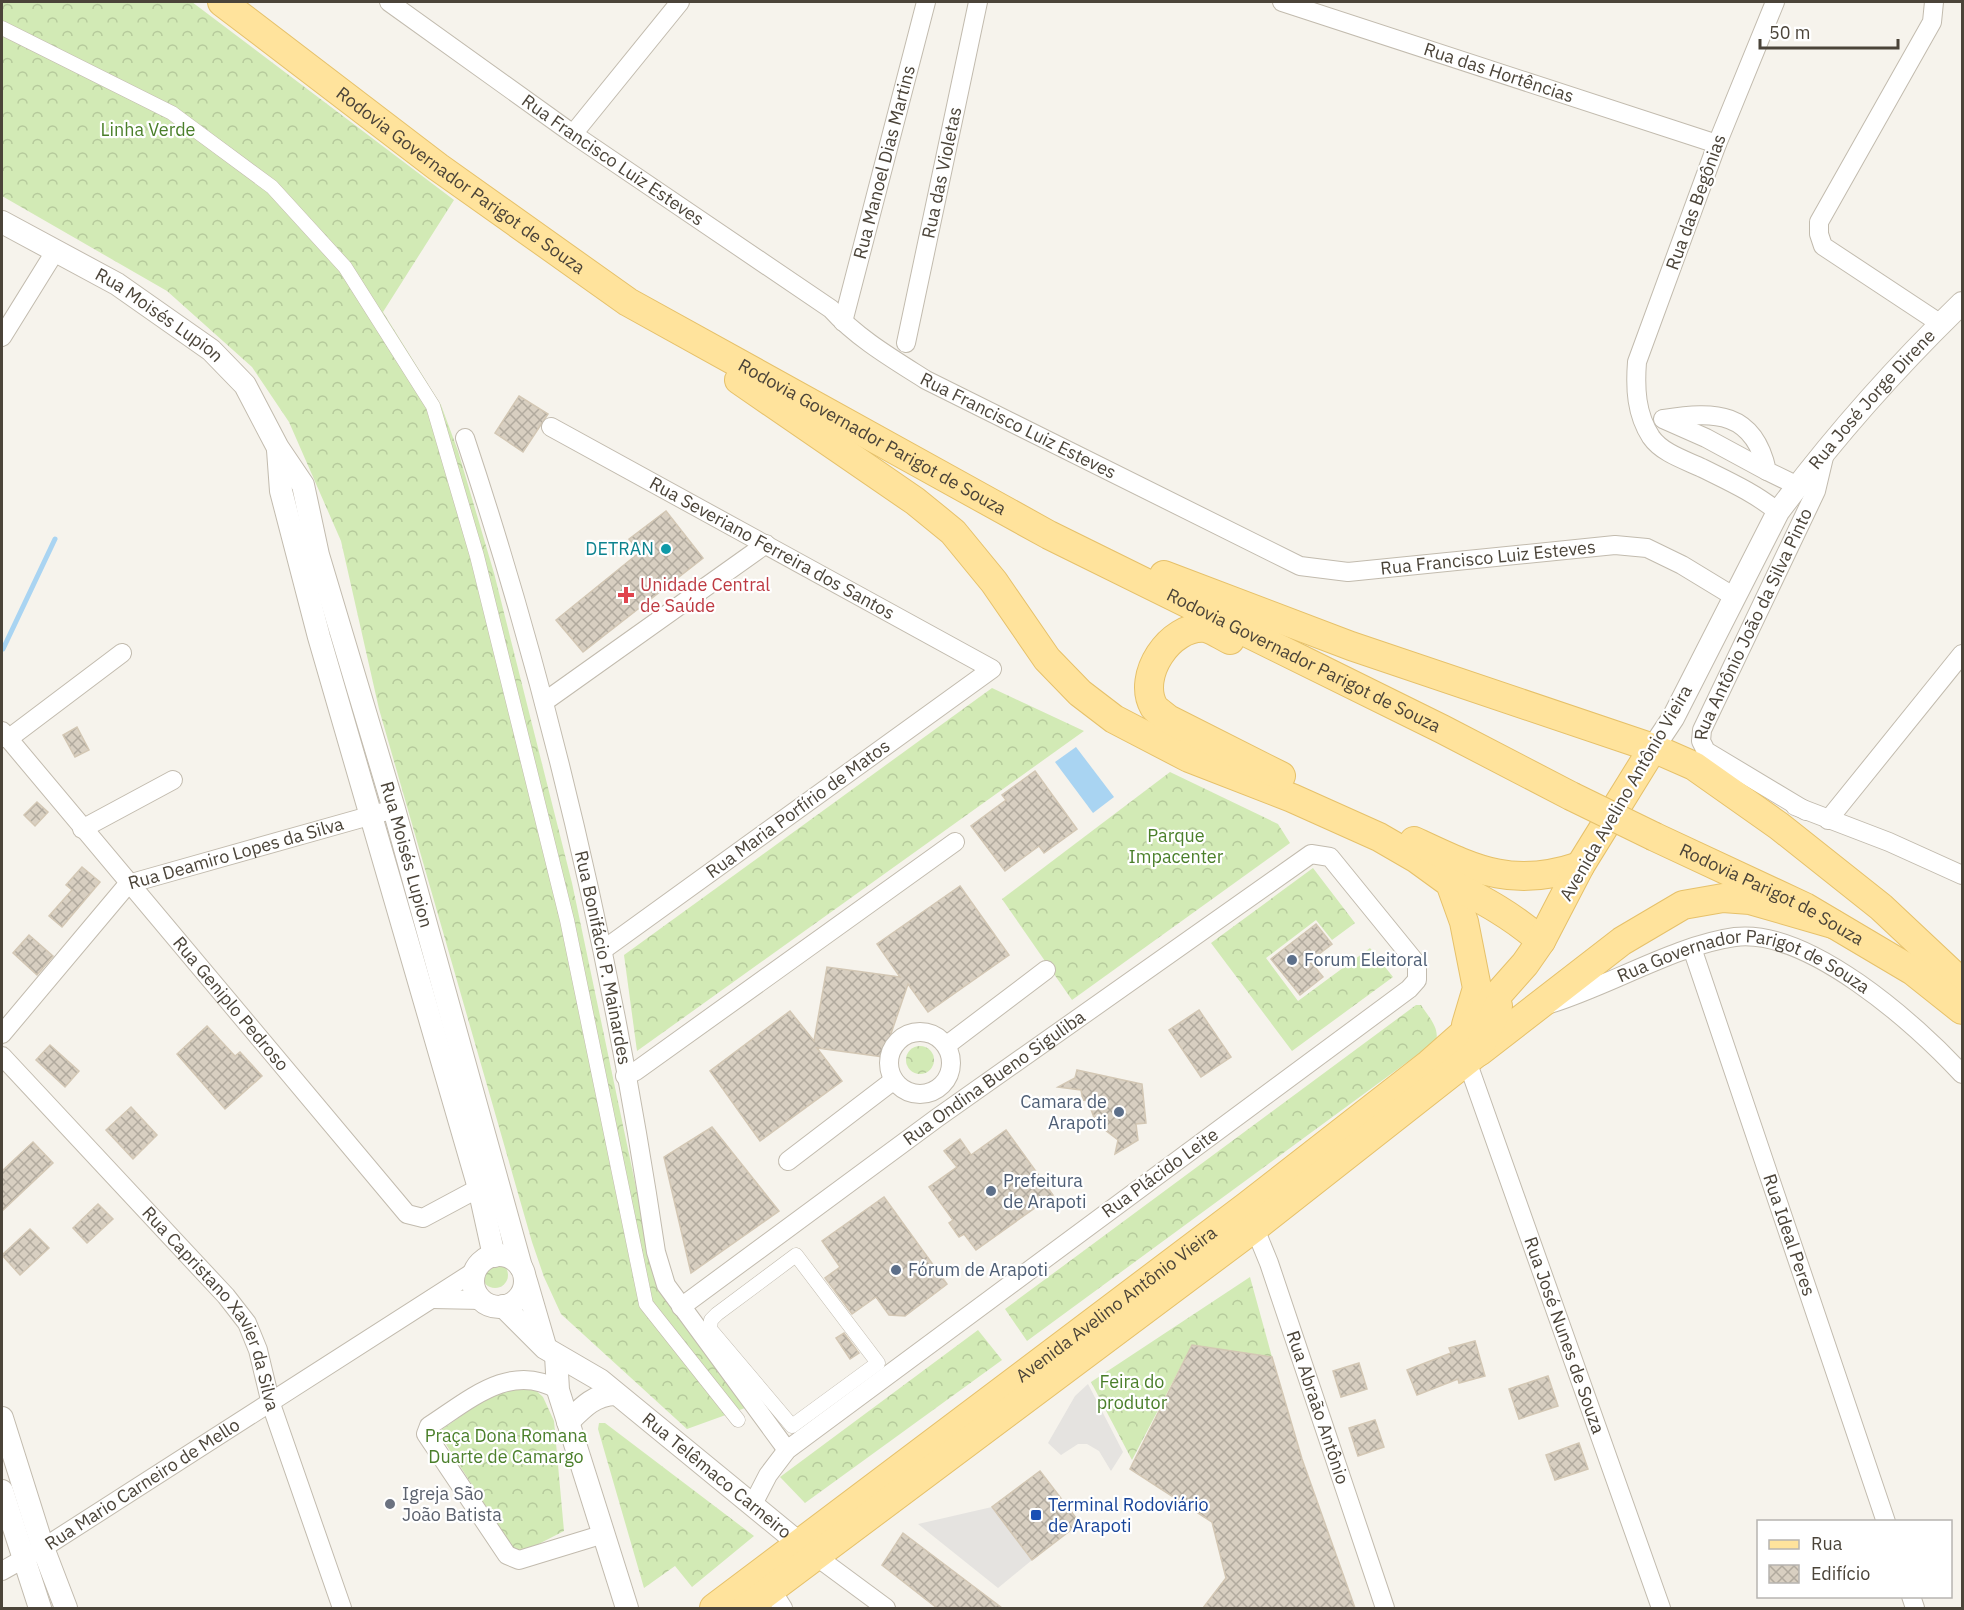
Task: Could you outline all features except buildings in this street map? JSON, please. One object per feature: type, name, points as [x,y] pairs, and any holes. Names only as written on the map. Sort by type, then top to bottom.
[{"type":"main road","name":"Rodovia Governador Parigot de Souza","points":[[222,2],[438,167],[628,302],[697,338],[1049,535],[1442,729],[1571,796]]},
{"type":"main road","points":[[697,338],[736,379],[915,501],[953,532],[994,582],[1047,658],[1080,693],[1114,719],[1189,758],[1292,798],[1379,837],[1417,859],[1450,883],[1490,903],[1518,921],[1541,941]]},
{"type":"main road","points":[[1049,535],[1102,551],[1351,646],[1653,748],[1694,766],[1779,826],[1881,907],[1962,983]]},
{"type":"main road","points":[[1442,729],[1390,713],[1205,628],[1182,635],[1168,645],[1160,654],[1151,674],[1150,692],[1154,707],[1168,719],[1467,866],[1500,876],[1525,877],[1551,876],[1580,866]]},
{"type":"main road","name":"Avenida Avelino Antônio Vieira","points":[[731,1606],[1251,1217],[1430,1064],[1469,1049],[1506,986],[1541,941],[1580,866],[1653,748]]},
{"type":"main road","name":"Rodovia Parigot de Souza","points":[[1571,796],[1805,907],[1913,971],[1962,1010]]},
{"type":"main road","points":[[1450,883],[1464,922],[1477,988],[1469,1049]]},
{"type":"main road","points":[[1469,1049],[1534,1009],[1622,941],[1683,905],[1723,898],[1750,900],[1833,924]]},
{"type":"main road","name":"Avenida Avelino Antônio Vieira","points":[[731,1606],[777,1599],[808,1550]]},
{"type":"street","name":"Rua Francisco Luiz Esteves","points":[[388,2],[573,134],[831,309],[843,322],[882,352],[926,380],[1300,566],[1347,572],[1615,545],[1647,549],[1682,565],[1733,596]]},
{"type":"street","points":[[573,134],[680,2]]},
{"type":"street","name":"Rua Manoel Dias Martins","points":[[843,322],[926,2]]},
{"type":"street","name":"Rua das Violetas","points":[[906,343],[978,2]]},
{"type":"street","name":"Rua das Hortências","points":[[1282,2],[1717,144]]},
{"type":"street","name":"Rua das Begônias","points":[[1775,2],[1717,144],[1636,362],[1638,406],[1652,438],[1665,450],[1763,500],[1787,499]]},
{"type":"street","points":[[1934,2],[1932,22],[1819,222],[1819,234],[1823,246],[1941,324]]},
{"type":"street","points":[[2,28],[172,113],[272,187],[345,267],[433,406],[477,556],[567,920],[646,1304],[738,1420]]},
{"type":"street","name":"Rua Moisés Lupion","points":[[2,222],[117,284],[211,350],[245,385],[278,448],[303,485],[318,555],[394,809],[523,1274],[551,1351],[558,1390],[627,1608]]},
{"type":"street","points":[[2,337],[56,250]]},
{"type":"street","name":"Rua José Jorge Direne","points":[[1787,499],[1824,453],[1962,303]]},
{"type":"street","points":[[1638,406],[1706,438],[1767,471],[1787,499]]},
{"type":"street","points":[[1664,419],[1700,414],[1733,419],[1754,438],[1764,453],[1767,471]]},
{"type":"street","name":"Rua Severiano Ferreira dos Santos","points":[[551,427],[993,669]]},
{"type":"street","name":"Rua Bonifácio P. Mainardes","points":[[465,438],[497,534],[544,702],[603,950],[656,1252],[666,1285],[787,1450]]},
{"type":"street","name":"Rua Moisés Lupion","points":[[278,448],[281,490],[319,637],[479,1188],[494,1256]]},
{"type":"street","name":"Rua Antônio João da Silva Pinto","points":[[1806,811],[1706,751],[1701,741],[1702,730],[1816,491],[1824,453]]},
{"type":"street","name":"Avenida Avelino Antônio Vieira","points":[[1653,748],[1673,718],[1733,596],[1787,499]]},
{"type":"street","points":[[544,702],[766,544]]},
{"type":"street","points":[[319,637],[341,630]]},
{"type":"street","points":[[5,735],[122,653]]},
{"type":"street","points":[[1828,819],[1962,654]]},
{"type":"street","name":"Rua Maria Porfírio de Matos","points":[[603,950],[993,669]]},
{"type":"street","name":"Rua Geniplo Pedroso","points":[[5,735],[407,1214],[423,1218],[479,1188]]},
{"type":"street","name":"Rua Antônio João da Silva Pinto","points":[[1694,766],[1888,842],[1962,874]]},
{"type":"street","points":[[82,829],[173,780]]},
{"type":"street","name":"Rua Deamiro Lopes da Silva","points":[[2,1034],[128,884],[394,809]]},
{"type":"street","points":[[625,1076],[636,1071],[955,842]]},
{"type":"street","name":"Rua Ondina Bueno Siguliba","points":[[681,1307],[937,1118],[1311,854]]},
{"type":"street","name":"Rua Plácido Leite","points":[[752,1506],[773,1467],[787,1450],[1417,981],[1417,964],[1330,857],[1311,854]]},
{"type":"street","name":"Rua Governador Parigot de Souza","points":[[1534,1009],[1584,993],[1692,948],[1735,937],[1770,938],[1826,960],[1936,1045],[1962,1074]]},
{"type":"street","name":"Rua Ideal Peres","points":[[1692,948],[1886,1520]]},
{"type":"street","points":[[947,1044],[1046,969]]},
{"type":"street","points":[[924,1032],[933,1034],[947,1044],[951,1058],[949,1076],[936,1090],[925,1094],[908,1092],[894,1080],[888,1061],[896,1043],[903,1036],[924,1032]]},
{"type":"street","name":"Rua José Nunes de Souza","points":[[1469,1049],[1660,1608]]},
{"type":"street","name":"Rua Capristano Xavier da Silva","points":[[2,1056],[226,1296],[247,1323],[258,1350],[271,1404],[342,1608]]},
{"type":"street","points":[[949,1076],[970,1095]]},
{"type":"street","points":[[788,1161],[894,1080]]},
{"type":"street","points":[[925,1094],[937,1118]]},
{"type":"street","name":"Rua Abraão Antônio","points":[[1251,1217],[1269,1263],[1385,1608]]},
{"type":"street","points":[[796,1255],[878,1363],[792,1426],[711,1329],[711,1320],[796,1255]]},
{"type":"street","points":[[432,1299],[493,1303],[518,1299],[524,1291],[523,1274],[504,1256],[494,1256],[484,1260],[475,1271],[474,1286],[493,1303],[551,1351]]},
{"type":"street","name":"Rua Mario Carneiro de Mello","points":[[2,1571],[33,1554],[271,1404],[475,1271]]},
{"type":"street","name":"Rua Telêmaco Carneiro","points":[[551,1351],[600,1380],[615,1395],[752,1506],[886,1608]]},
{"type":"street","points":[[558,1390],[545,1382],[526,1379],[490,1386],[429,1426],[426,1434],[507,1555],[519,1560],[604,1534]]},
{"type":"street","points":[[568,1422],[589,1402],[602,1395],[615,1395]]},
{"type":"street","points":[[2,1418],[11,1481],[33,1554],[40,1608]]},
{"type":"street","points":[[2,1491],[33,1554],[66,1608]]},
{"type":"green space","name":"Linha Verde","points":[[2,2],[192,2],[454,200],[383,312],[441,405],[458,451],[494,573],[572,883],[657,1287],[745,1408],[687,1429],[561,1314],[544,1277],[532,1242],[379,709],[341,541],[289,422],[252,367],[167,291],[2,196]]},
{"type":"green space","points":[[992,688],[1084,731],[637,1051],[624,955]]},
{"type":"green space","name":"Parque Impacenter","points":[[1170,772],[1278,824],[1290,843],[1072,1000],[1002,899]]},
{"type":"green space","points":[[1313,868],[1355,923],[1332,940],[1316,920],[1266,958],[1298,1001],[1370,948],[1393,977],[1292,1051],[1211,943]]},
{"type":"green space","points":[[1416,1005],[1421,1005],[1433,1022],[1436,1041],[1027,1341],[1005,1309]]},
{"type":"green space","points":[[920,1046],[930,1050],[934,1060],[930,1070],[920,1074],[910,1070],[906,1060],[910,1050]]},
{"type":"green space","points":[[495,1262],[504,1266],[508,1275],[504,1284],[495,1288],[486,1284],[482,1275],[486,1266]]},
{"type":"green space","name":"Feira do produtor","points":[[1250,1277],[1272,1357],[1192,1345],[1132,1460],[1091,1382]]},
{"type":"green space","points":[[978,1330],[1002,1360],[805,1503],[780,1477]]},
{"type":"green space","name":"Praça Dona Romana Duarte de Camargo","points":[[530,1385],[543,1397],[554,1421],[564,1531],[521,1553],[514,1550],[438,1432],[496,1392]]},
{"type":"green space","points":[[599,1423],[605,1423],[754,1536],[692,1587],[675,1566],[644,1588],[598,1429]]},
{"type":"shaded area","points":[[1088,1384],[1123,1452],[1111,1471],[1099,1451],[1087,1444],[1078,1444],[1061,1455],[1048,1443],[1075,1396]]},
{"type":"shaded area","points":[[992,1507],[1032,1560],[998,1588],[918,1524]]},
{"type":"water","points":[[1076,747],[1114,797],[1093,813],[1055,762]]},
{"type":"waterway","points":[[3,649],[55,539]]},
{"type":"place","name":"DETRAN","points":[[666,549]]},
{"type":"place","name":"Unidade Central de Saúde","points":[[626,595]]},
{"type":"place","name":"Forum Eleitoral","points":[[1292,960]]},
{"type":"place","name":"Camara de Arapoti","points":[[1119,1112]]},
{"type":"place","name":"Prefeitura de Arapoti","points":[[991,1191]]},
{"type":"place","name":"Fórum de Arapoti","points":[[896,1270]]},
{"type":"place","name":"Igreja São João Batista","points":[[390,1504]]},
{"type":"place","name":"Terminal Rodoviário de Arapoti","points":[[1036,1515]]}]
